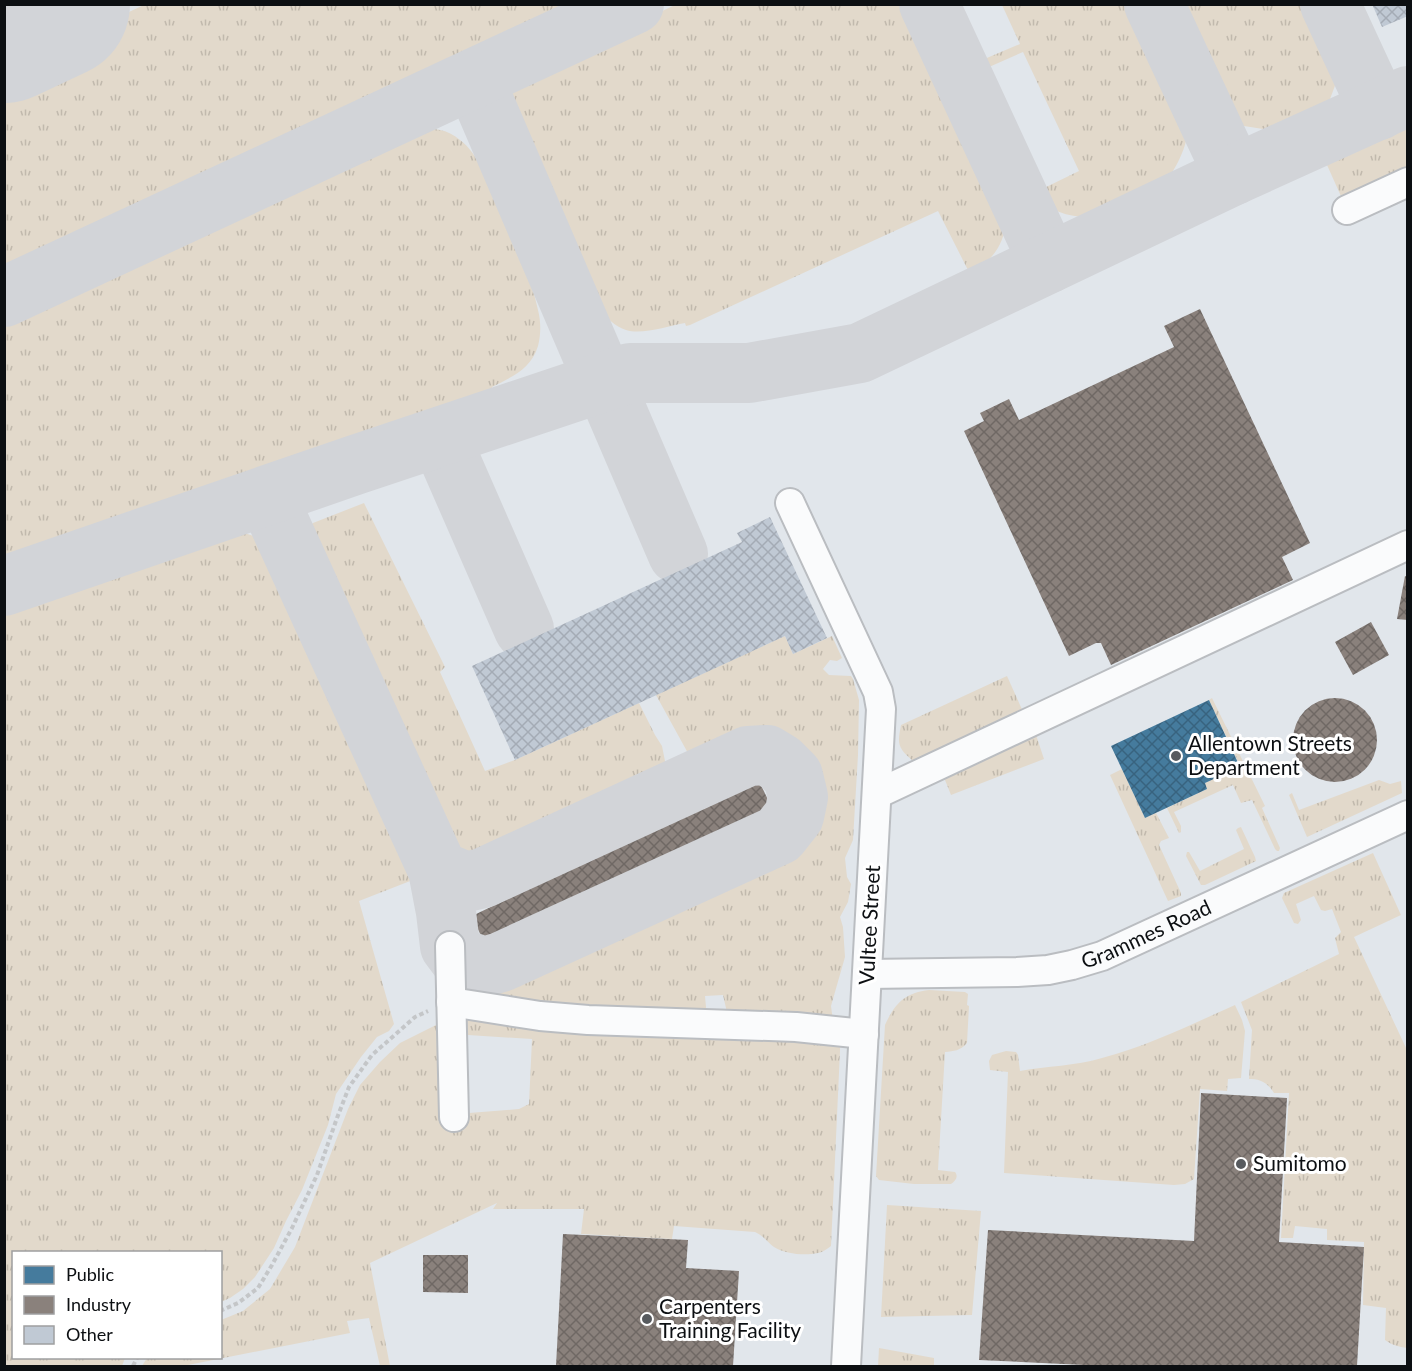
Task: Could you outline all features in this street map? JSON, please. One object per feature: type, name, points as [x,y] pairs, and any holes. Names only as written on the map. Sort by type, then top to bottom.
[{"type":"street","points":[[1347,210],[1407,182]]},
{"type":"street","name":"Vultee Street","points":[[790,503],[878,692],[881,709],[846,1366]]},
{"type":"street","points":[[877,794],[1407,545]]},
{"type":"street","name":"Grammes Road","points":[[867,974],[1017,972],[1048,970],[1072,965],[1102,956],[1407,815]]},
{"type":"street","points":[[450,946],[454,1117]]},
{"type":"street","points":[[451,1002],[540,1016],[588,1020],[796,1027],[864,1034]]},
{"type":"path","points":[[222,1310],[238,1303],[258,1288],[272,1265],[317,1175],[349,1087],[372,1055],[415,1017],[451,1002]]},
{"type":"green space","points":[[146,4],[589,5],[5,277],[5,70]]},
{"type":"green space","points":[[675,5],[909,5],[1005,217],[1003,236],[990,259],[970,274],[938,211],[690,325],[686,326],[685,323],[647,331],[632,331],[609,320],[574,274],[542,213],[508,137],[507,110],[516,88],[528,74]]},
{"type":"green space","points":[[1002,5],[1132,5],[1185,122],[1187,135],[1182,153],[1166,180],[1130,201],[1092,216],[1068,215],[1046,204],[1038,191],[1079,171],[1023,52],[980,71],[975,63],[1020,44]]},
{"type":"green space","points":[[1172,5],[1315,5],[1336,50],[1336,83],[1323,111],[1283,127],[1263,129],[1244,126],[1214,95]]},
{"type":"green space","points":[[1407,113],[1407,174],[1344,203],[1323,156],[1332,148]]},
{"type":"green space","points":[[408,129],[440,130],[455,136],[467,146],[486,178],[535,296],[540,332],[538,346],[531,361],[513,376],[492,387],[493,394],[290,459],[287,466],[5,564],[5,317]]},
{"type":"green space","points":[[364,503],[445,667],[440,672],[485,771],[515,760],[639,703],[662,746],[669,781],[498,862],[471,861],[452,852],[438,838],[307,553],[304,536],[313,523]]},
{"type":"green space","points":[[232,528],[264,541],[276,556],[423,876],[359,901],[394,1024],[389,1031],[377,1037],[336,1094],[328,1125],[302,1190],[274,1248],[255,1277],[243,1289],[222,1302],[222,1251],[12,1251],[12,1359],[125,1359],[122,1366],[5,1366],[5,606]]},
{"type":"green space","points":[[785,636],[793,654],[832,636],[842,658],[837,661],[830,660],[823,669],[829,675],[851,676],[859,700],[853,840],[845,858],[847,877],[851,884],[848,902],[840,917],[845,957],[831,1006],[833,1021],[729,1021],[723,995],[705,996],[707,1018],[493,999],[488,993],[485,981],[789,841],[805,825],[812,808],[810,791],[783,730],[691,772],[689,755],[656,695]]},
{"type":"green space","points":[[1007,676],[1024,714],[919,761],[913,761],[904,753],[899,742],[901,725]]},
{"type":"green space","points":[[1212,698],[1265,806],[1262,808],[1280,848],[1279,851],[1275,849],[1252,800],[1241,803],[1233,785],[1174,812],[1181,826],[1179,833],[1167,808],[1207,789],[1205,783],[1240,766],[1209,700]]},
{"type":"green space","points":[[1035,732],[1044,759],[951,795],[943,775]]},
{"type":"green space","points":[[1122,769],[1145,818],[1156,813],[1169,838],[1161,841],[1159,845],[1181,896],[1168,901],[1110,775]]},
{"type":"green space","points":[[1379,780],[1390,784],[1401,781],[1402,793],[1307,837],[1289,795],[1292,793],[1299,810]]},
{"type":"green space","points":[[1241,827],[1256,861],[1201,885],[1186,856],[1187,852],[1200,871],[1244,849],[1236,830]]},
{"type":"green space","points":[[1373,853],[1401,915],[1354,937],[1407,1050],[1407,1348],[1385,1340],[1386,1308],[1363,1305],[1364,1242],[1327,1240],[1327,1229],[1295,1226],[1293,1238],[1281,1238],[1289,1093],[1274,1093],[1264,1082],[1249,1079],[1252,1030],[1241,1002],[1339,954],[1335,938],[1341,932],[1332,909],[1321,910],[1314,896],[1296,904],[1301,920],[1298,924],[1294,923],[1282,898],[1284,893]]},
{"type":"green space","points":[[921,991],[968,994],[967,1043],[959,1049],[945,1052],[938,1170],[955,1172],[957,1177],[951,1184],[914,1184],[879,1180],[876,1176],[885,1025],[902,1000]]},
{"type":"green space","points":[[1235,1005],[1245,1031],[1241,1078],[1228,1079],[1227,1091],[1200,1089],[1194,1179],[1185,1184],[1174,1185],[1004,1173],[1008,1072],[990,1070],[989,1061],[992,1055],[1006,1051],[1016,1052],[1020,1071],[1092,1061],[1153,1041]]},
{"type":"green space","points":[[464,1015],[830,1038],[840,1047],[831,1246],[818,1253],[795,1254],[774,1247],[755,1232],[674,1226],[672,1239],[581,1234],[584,1209],[493,1209],[497,1203],[370,1263],[390,1366],[380,1366],[369,1318],[347,1321],[350,1333],[222,1358],[222,1320],[243,1311],[270,1289],[295,1247],[348,1109],[360,1085],[400,1043],[436,1025],[442,1121],[465,1129],[469,1113],[519,1109],[529,1104],[532,1039],[468,1035]]},
{"type":"green space","points":[[887,1205],[981,1211],[972,1315],[881,1317]]},
{"type":"green space","points":[[879,1348],[934,1358],[934,1366],[878,1366]]},
{"type":"green space","points":[[146,1359],[218,1359],[183,1366],[142,1366]]},
{"type":"building: Public","name":"Allentown Streets Department","points":[[1209,700],[1240,767],[1205,783],[1207,789],[1145,818],[1111,746]]},
{"type":"building: Industry","points":[[1200,309],[1310,543],[1282,557],[1293,580],[1111,665],[1101,643],[1096,643],[1069,656],[964,431],[984,421],[980,413],[1009,399],[1019,420],[1174,347],[1164,326]]},
{"type":"building: Industry","points":[[1405,576],[1408,577],[1408,620],[1397,619]]},
{"type":"building: Industry","points":[[1371,622],[1389,655],[1353,675],[1335,642]]},
{"type":"building: Industry","points":[[1327,698],[1343,698],[1359,705],[1370,716],[1377,732],[1374,756],[1365,770],[1343,782],[1327,782],[1311,775],[1300,764],[1293,748],[1293,732],[1300,716],[1311,705]]},
{"type":"building: Industry","points":[[758,779],[773,810],[486,947],[472,916]]},
{"type":"building: Industry","name":"Sumitomo","points":[[1201,1093],[1287,1098],[1279,1242],[1364,1247],[1357,1366],[1105,1366],[979,1360],[988,1230],[1194,1241]]},
{"type":"building: Industry","name":"Carpenters Training Facility","points":[[563,1234],[688,1240],[686,1268],[739,1271],[733,1366],[556,1366]]},
{"type":"building: Industry","points":[[423,1255],[468,1255],[468,1293],[423,1292]]},
{"type":"building: Other","points":[[1372,4],[1408,4],[1408,16],[1382,27]]},
{"type":"building: Other","points":[[770,517],[827,638],[793,654],[785,636],[515,760],[472,666],[742,542],[737,533]]},
{"type":"taxiway","points":[[4,297],[634,4]]},
{"type":"taxiway","points":[[929,4],[1049,263]]},
{"type":"taxiway","points":[[1154,4],[1234,175]]},
{"type":"taxiway","points":[[1330,4],[1379,110]]},
{"type":"taxiway","points":[[474,79],[678,554]]},
{"type":"taxiway","points":[[4,586],[630,373],[749,373],[860,353],[1234,175],[1408,96]]},
{"type":"taxiway","points":[[440,437],[524,629]]},
{"type":"taxiway","points":[[267,496],[438,870],[450,946],[459,958],[484,967],[501,962],[779,835],[794,816],[798,797],[793,776],[780,763],[767,755],[748,756],[483,878],[466,882],[438,870]]},
{"type":"runway","points":[[4,28],[55,4]]},
{"type":"place","name":"Allentown Streets Department","points":[[1176,756]]},
{"type":"place","name":"Sumitomo","points":[[1241,1164]]},
{"type":"place","name":"Carpenters Training Facility","points":[[647,1319]]}]
